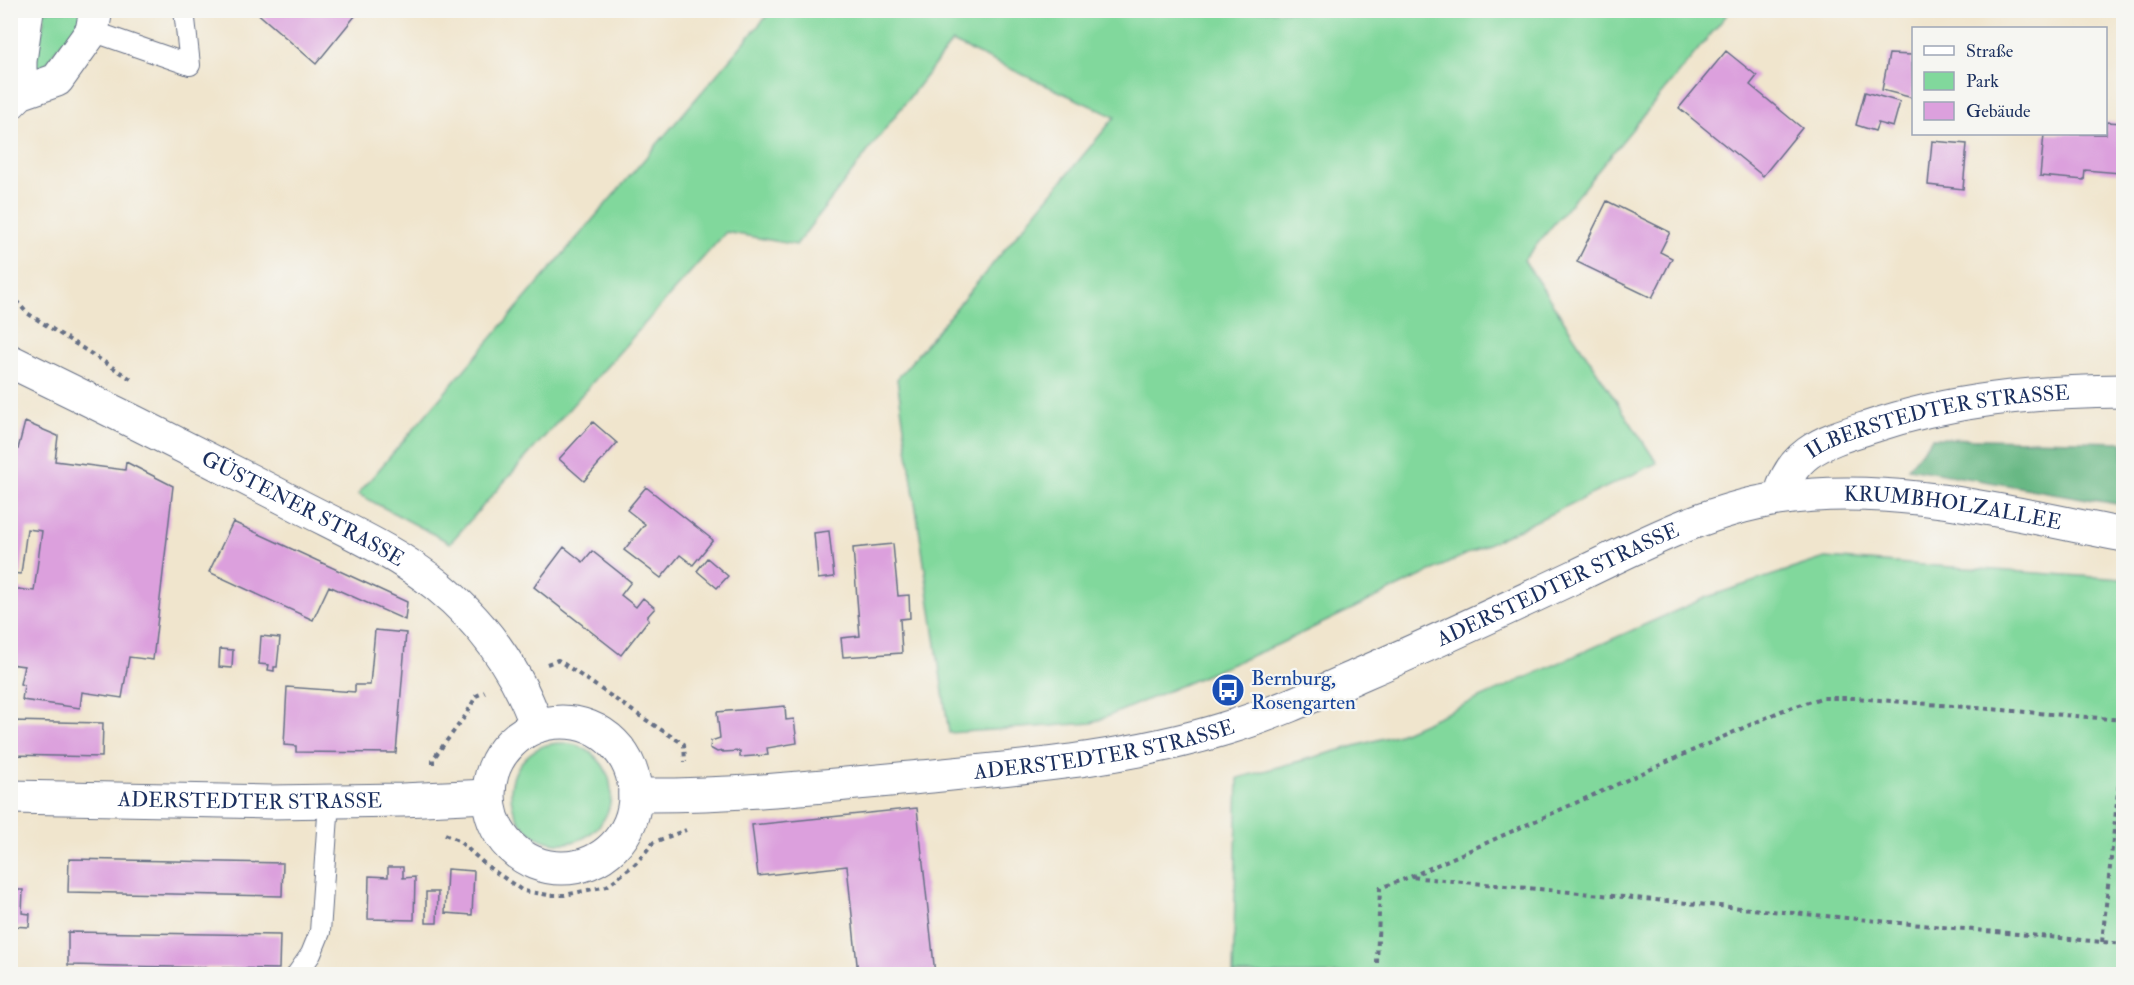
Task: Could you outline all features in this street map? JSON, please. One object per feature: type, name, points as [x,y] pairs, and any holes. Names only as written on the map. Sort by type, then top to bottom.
[{"type":"street","points":[[14,94],[21,61],[27,10]]},
{"type":"street","points":[[14,94],[57,80],[94,21]]},
{"type":"street","name":"GÜSTENER STRASSE","points":[[11,354],[411,566],[438,586],[462,609],[504,657],[530,705],[537,726]]},
{"type":"street","name":"ILBERSTEDTER STRASSE","points":[[1780,498],[1783,483],[1808,453],[1827,442],[1894,418],[1991,398],[2124,391]]},
{"type":"street","name":"KRUMBHOLZALLEE","points":[[1780,498],[1854,493],[1910,498],[2124,535]]},
{"type":"street","name":"ADERSTEDTER STRASSE","points":[[635,795],[687,795],[793,789],[1077,760],[1148,748],[1217,731],[1317,694],[1454,634],[1656,538],[1709,516],[1745,505],[1780,498]]},
{"type":"street","points":[[566,721],[594,729],[621,751],[632,772],[635,795],[634,807],[627,828],[614,846],[585,864],[564,867],[543,865],[515,851],[496,826],[488,796],[489,783],[497,758],[514,738],[537,726],[566,721]]},
{"type":"street","name":"ADERSTEDTER STRASSE","points":[[10,797],[329,801],[488,796]]},
{"type":"lane","points":[[94,21],[190,65],[184,10]]},
{"type":"lane","points":[[297,975],[311,954],[320,932],[329,801]]},
{"type":"path","points":[[558,660],[609,693],[636,715],[684,744],[687,795],[689,829],[654,842],[635,864],[606,886],[557,895],[523,891],[488,866],[458,840],[437,830],[433,759],[466,715],[476,696],[516,676],[558,660]]},
{"type":"path","points":[[1377,963],[1380,888],[1410,877],[1781,711],[1821,698],[1855,698],[2124,720]]},
{"type":"path","points":[[2103,942],[2124,736]]},
{"type":"path","points":[[1410,877],[2124,944]]},
{"type":"green space","points":[[43,11],[82,11],[80,23],[55,51],[39,76],[32,81],[44,20]]},
{"type":"green space","points":[[771,11],[1730,11],[1524,260],[1657,463],[1277,645],[1092,723],[949,733],[897,379],[1115,117],[952,42],[796,245],[726,232],[450,543],[358,494]]},
{"type":"green space","points":[[1932,438],[2123,442],[2123,505],[1908,468]]},
{"type":"green space","points":[[1825,558],[2123,579],[2123,974],[1233,974],[1238,778],[1399,734],[1707,597]]},
{"type":"green space","points":[[561,743],[580,747],[596,758],[607,774],[611,793],[607,812],[596,828],[580,839],[561,843],[542,839],[526,828],[515,812],[511,793],[515,774],[526,758],[542,747]]},
{"type":"building","points":[[254,10],[360,10],[316,64]]},
{"type":"building","points":[[1726,51],[1757,76],[1750,85],[1802,128],[1763,176],[1679,108]]},
{"type":"building","points":[[1889,54],[1912,55],[1912,98],[1882,90]]},
{"type":"building","points":[[1865,92],[1900,102],[1893,127],[1878,123],[1875,131],[1856,125]]},
{"type":"building","points":[[2107,122],[2124,123],[2120,173],[2085,170],[2084,180],[2040,176],[2044,135],[2107,135]]},
{"type":"building","points":[[1932,141],[1967,144],[1963,189],[1928,185]]},
{"type":"building","points":[[1607,201],[1670,232],[1660,252],[1672,258],[1652,298],[1577,262]]},
{"type":"building","points":[[25,422],[58,436],[55,461],[125,470],[126,462],[173,486],[153,660],[129,657],[122,698],[82,692],[80,708],[22,700],[24,685],[20,684],[24,666],[10,664],[10,588],[34,591],[42,531],[27,529],[21,574],[10,573],[10,447],[18,449]]},
{"type":"building","points":[[593,422],[617,443],[584,481],[559,459]]},
{"type":"building","points":[[646,487],[713,540],[693,565],[680,555],[661,578],[624,550],[645,524],[627,510]]},
{"type":"building","points":[[233,522],[407,602],[405,620],[329,586],[313,620],[209,572]]},
{"type":"building","points":[[829,531],[834,577],[818,579],[814,533]]},
{"type":"building","points":[[893,544],[898,596],[909,595],[910,618],[900,619],[902,653],[843,657],[841,638],[860,636],[853,548]]},
{"type":"building","points":[[564,547],[583,562],[592,551],[631,582],[621,595],[636,607],[643,598],[655,608],[621,655],[534,587]]},
{"type":"building","points":[[707,558],[728,576],[717,588],[697,571]]},
{"type":"building","points":[[375,630],[406,633],[396,753],[296,752],[296,746],[284,745],[287,687],[355,692],[355,685],[370,685]]},
{"type":"building","points":[[261,636],[280,638],[277,667],[274,667],[274,671],[268,670],[269,665],[259,664]]},
{"type":"building","points":[[220,649],[233,650],[232,668],[219,667]]},
{"type":"building","points":[[785,706],[786,720],[794,719],[797,743],[767,748],[768,755],[740,757],[740,751],[717,752],[710,748],[711,741],[720,738],[717,712]]},
{"type":"building","points":[[10,721],[103,723],[102,757],[10,755]]},
{"type":"building","points":[[917,808],[935,974],[858,974],[847,866],[758,876],[752,825]]},
{"type":"building","points":[[69,859],[283,863],[282,896],[68,892]]},
{"type":"building","points":[[388,867],[403,867],[403,878],[415,877],[414,920],[368,919],[369,876],[388,877]]},
{"type":"building","points":[[447,869],[474,871],[472,915],[445,913]]},
{"type":"building","points":[[10,890],[23,890],[22,913],[30,914],[29,927],[10,926]]},
{"type":"building","points":[[426,892],[438,892],[437,923],[426,923]]},
{"type":"building","points":[[68,932],[280,935],[279,969],[68,965]]},
{"type":"place","name":"Bernburg, Rosengarten","points":[[1228,690]]}]
